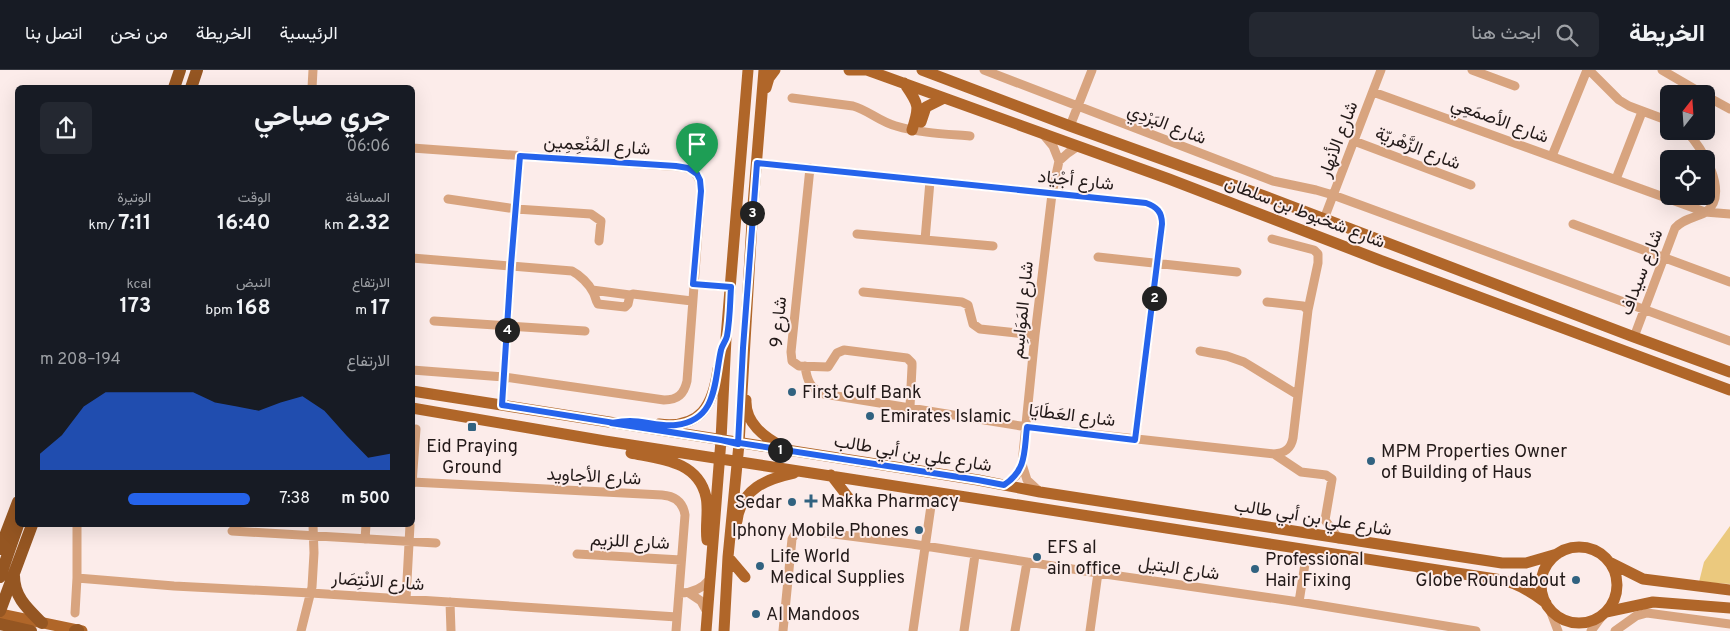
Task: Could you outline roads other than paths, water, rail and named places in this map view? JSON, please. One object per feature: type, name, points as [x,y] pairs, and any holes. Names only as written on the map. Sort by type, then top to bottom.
[{"type":"highway","points":[[175,85],[180,70]]},
{"type":"highway","points":[[192,85],[197,70]]},
{"type":"highway","points":[[0,549],[15,510]]},
{"type":"highway","points":[[0,577],[17,527]]},
{"type":"highway","points":[[0,613],[31,527]]},
{"type":"highway","points":[[14,573],[14,584],[20,601],[36,627]]},
{"type":"highway","points":[[0,624],[36,627]]},
{"type":"main road","points":[[744,70],[747,82]]},
{"type":"main road","points":[[706,631],[721,440],[726,338],[748,70]]},
{"type":"main road","points":[[724,631],[764,70]]},
{"type":"main road","points":[[760,112],[769,78],[775,70]]},
{"type":"main road","name":"شارع شخبوط بن سلطان","points":[[848,70],[865,70],[904,83],[1169,179],[1382,261],[1730,390]]},
{"type":"main road","name":"شارع شخبوط بن سلطان","points":[[922,70],[1267,197],[1730,372]]},
{"type":"main road","points":[[904,83],[918,106],[916,131]]},
{"type":"main road","points":[[916,131],[926,107],[944,98]]},
{"type":"main road","points":[[611,423],[630,421],[678,425],[689,421],[699,414],[713,397],[721,348],[726,338]]},
{"type":"main road","points":[[743,359],[747,374],[745,407],[758,430],[771,441],[783,447],[838,457],[848,461]]},
{"type":"main road","name":"شارع علي بن أبي طالب","points":[[415,391],[1339,539],[1514,564],[1538,561],[1556,554]]},
{"type":"main road","name":"شارع علي بن أبي طالب","points":[[415,409],[605,441],[1510,582],[1534,594],[1548,606]]},
{"type":"main road","points":[[605,441],[626,452],[670,460],[690,470],[698,478],[707,498],[706,538],[712,561]]},
{"type":"main road","points":[[728,556],[735,539],[738,510],[750,493],[764,482],[776,477],[803,472]]},
{"type":"main road","points":[[831,475],[848,497]]},
{"type":"main road","points":[[1730,590],[1643,579],[1611,563],[1598,552],[1581,547],[1564,550],[1556,554],[1545,568],[1542,577],[1542,595],[1548,606],[1565,621],[1575,623],[1584,623],[1604,614],[1653,602],[1730,608]]},
{"type":"main road","points":[[728,556],[744,577]]},
{"type":"main road","points":[[1604,614],[1615,600],[1618,585],[1615,570],[1611,563]]},
{"type":"main road","points":[[0,613],[36,627],[79,631]]},
{"type":"street","points":[[312,85],[313,70]]},
{"type":"street","points":[[1070,126],[1092,70]]},
{"type":"street","name":"شارع الأنهار","points":[[1324,220],[1381,70]]},
{"type":"street","points":[[1472,70],[1515,86]]},
{"type":"street","points":[[1552,156],[1588,70],[1619,100],[1642,112],[1660,118]]},
{"type":"street","points":[[1662,70],[1688,85]]},
{"type":"street","name":"شارع البَرْدِي","points":[[989,71],[1273,182],[1316,190],[1334,196],[1730,341]]},
{"type":"street","name":"شارع الأصمَعِي","points":[[1373,92],[1705,212],[1730,214]]},
{"type":"street","points":[[792,98],[861,108],[888,123],[916,131],[970,136]]},
{"type":"street","points":[[1715,101],[1730,109]]},
{"type":"street","points":[[1616,179],[1642,112]]},
{"type":"street","points":[[1043,134],[1053,146],[1059,161],[1078,146]]},
{"type":"street","points":[[1694,140],[1715,173],[1719,184],[1718,195],[1714,204],[1705,212]]},
{"type":"street","name":"شارع الزَّهْريّة","points":[[1354,142],[1471,185]]},
{"type":"street","name":"شارع المُنْعِمِين","points":[[415,148],[676,166],[694,171],[700,180],[701,191],[687,381],[684,391],[677,398],[664,400],[504,377],[415,370]]},
{"type":"street","points":[[502,405],[520,156]]},
{"type":"street","name":"شارع المَوَاسِم","points":[[1022,464],[1052,194],[1059,161]]},
{"type":"street","name":"شارع أجْيَاد","points":[[757,163],[1140,202],[1152,205],[1162,216],[1158,263],[1135,440]]},
{"type":"street","name":"شارع 9","points":[[810,168],[791,352],[794,363],[805,366],[828,367],[837,353],[844,350],[907,358],[912,363],[910,407]]},
{"type":"street","points":[[925,240],[930,181]]},
{"type":"street","points":[[448,200],[516,209],[592,214],[601,221],[599,241]]},
{"type":"street","name":"شارع سيداف","points":[[1634,337],[1675,228],[1680,223],[1705,212]]},
{"type":"street","points":[[1572,224],[1730,282]]},
{"type":"street","points":[[857,234],[994,246]]},
{"type":"street","points":[[1272,240],[1314,250],[1318,254],[1318,263],[1308,310],[1292,443],[1286,452],[1274,454]]},
{"type":"street","points":[[1098,257],[1237,272]]},
{"type":"street","points":[[415,258],[572,271],[592,290],[596,303],[600,304],[625,307],[628,304],[630,295]]},
{"type":"street","points":[[693,284],[731,287]]},
{"type":"street","points":[[592,290],[692,301]]},
{"type":"street","points":[[862,292],[962,302],[968,304],[973,324],[980,329],[1035,335]]},
{"type":"street","points":[[1267,302],[1303,306],[1308,310]]},
{"type":"street","points":[[434,321],[585,331]]},
{"type":"street","points":[[1200,351],[1228,356],[1244,362],[1298,395]]},
{"type":"street","name":"شارع العَطَايَا","points":[[805,366],[809,382],[818,392],[1027,427],[1274,454]]},
{"type":"street","points":[[415,447],[416,429]]},
{"type":"street","points":[[1274,454],[1301,472],[1326,475],[1332,479],[1325,520],[1339,539]]},
{"type":"street","points":[[1004,485],[1016,476],[1022,464]]},
{"type":"street","points":[[1022,464],[1027,480],[1040,492]]},
{"type":"street","name":"شارع الأجاويد","points":[[415,483],[669,496],[679,501],[684,509],[681,560],[684,593],[676,617],[676,631]]},
{"type":"street","points":[[913,631],[933,492]]},
{"type":"street","points":[[75,613],[77,527]]},
{"type":"street","points":[[301,631],[311,593],[313,527]]},
{"type":"street","points":[[365,539],[366,527]]},
{"type":"street","points":[[406,599],[410,527]]},
{"type":"street","name":"شارع البتيل","points":[[783,631],[792,539],[795,534],[804,530],[926,546],[1300,602],[1476,631]]},
{"type":"street","points":[[232,531],[436,543]]},
{"type":"street","points":[[1300,602],[1307,551]]},
{"type":"street","name":"شارع اللزيم","points":[[577,554],[681,560]]},
{"type":"street","points":[[964,631],[975,554]]},
{"type":"street","points":[[1015,631],[1027,562]]},
{"type":"street","points":[[1090,631],[1098,573]]},
{"type":"street","name":"شارع الانْتِصَار","points":[[77,578],[174,586],[676,617]]},
{"type":"street","points":[[684,593],[701,588],[710,579]]},
{"type":"street","points":[[684,593],[701,600],[707,613]]},
{"type":"street","points":[[450,602],[451,631]]},
{"type":"street","points":[[1548,606],[1558,631]]},
{"type":"street","points":[[1615,631],[1636,616],[1647,613],[1730,624]]},
{"type":"street","points":[[1591,631],[1604,614]]},
{"type":"place","name":"First Gulf Bank","points":[[792,392]]},
{"type":"place","name":"Emirates Islamic","points":[[870,416]]},
{"type":"place","name":"Eid Praying Ground","points":[[472,427]]},
{"type":"place","name":"MPM Properties Owner of Building of Haus","points":[[1371,461]]},
{"type":"place","name":"Makka Pharmacy","points":[[811,501]]},
{"type":"place","name":"Sedar","points":[[792,502]]},
{"type":"place","name":"Iphony Mobile Phones","points":[[919,530]]},
{"type":"place","name":"EFS al ain office","points":[[1037,557]]},
{"type":"place","name":"Life World Medical Supplies","points":[[760,566]]},
{"type":"place","name":"Professional Hair Fixing","points":[[1255,569]]},
{"type":"place","name":"Globe Roundabout","points":[[1576,580]]},
{"type":"place","name":"Al Mandoos","points":[[756,614]]}]
